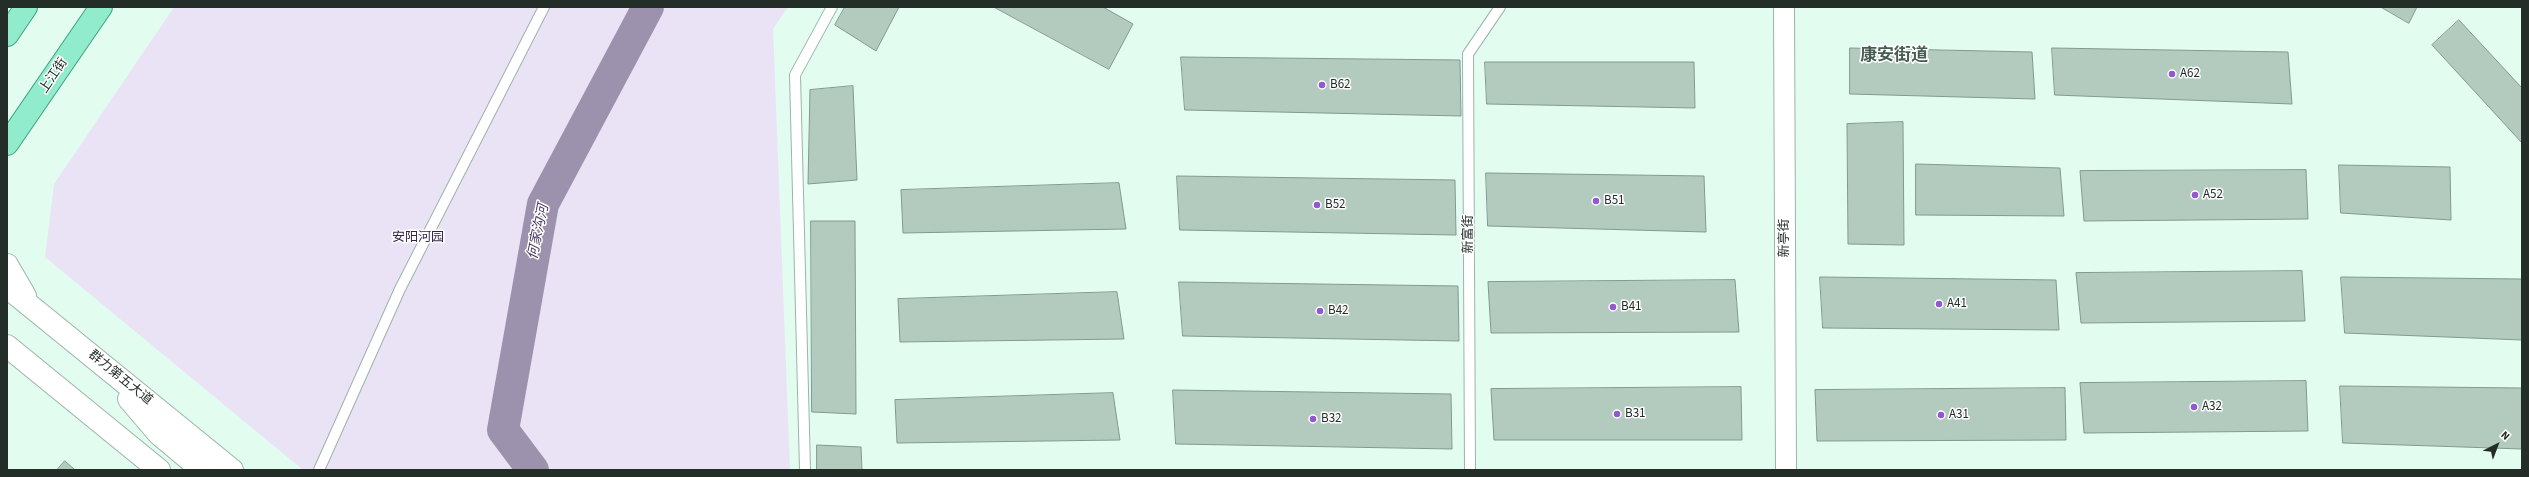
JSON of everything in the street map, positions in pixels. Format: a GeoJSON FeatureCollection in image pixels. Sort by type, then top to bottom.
{"type":"FeatureCollection","features":[{"type":"Feature","properties":{"kind":"main road"},"geometry":{"type":"LineString","coordinates":[[7,35],[26,7]]}},
{"type":"Feature","properties":{"kind":"main road","name":"上江街"},"geometry":{"type":"LineString","coordinates":[[8,146],[101,7]]}},
{"type":"Feature","properties":{"kind":"main road"},"geometry":{"type":"LineString","coordinates":[[7,265],[31,306]]}},
{"type":"Feature","properties":{"kind":"main road","name":"群力第五大道"},"geometry":{"type":"LineString","coordinates":[[7,287],[232,470]]}},
{"type":"Feature","properties":{"kind":"main road"},"geometry":{"type":"LineString","coordinates":[[86,350],[159,434],[202,470]]}},
{"type":"Feature","properties":{"kind":"main road"},"geometry":{"type":"LineString","coordinates":[[12,352],[159,470]]}},
{"type":"Feature","properties":{"kind":"street","name":"新亭街"},"geometry":{"type":"LineString","coordinates":[[1784,7],[1786,470]]}},
{"type":"Feature","properties":{"kind":"lane"},"geometry":{"type":"LineString","coordinates":[[319,470],[400,289],[544,7]]}},
{"type":"Feature","properties":{"kind":"lane"},"geometry":{"type":"LineString","coordinates":[[805,470],[795,75],[832,7]]}},
{"type":"Feature","properties":{"kind":"lane","name":"新富街"},"geometry":{"type":"LineString","coordinates":[[1470,470],[1468,54],[1500,7]]}},
{"type":"Feature","properties":{"kind":"green space","name":"安阳河园"},"geometry":{"type":"Polygon","coordinates":[[[174,7],[788,7],[773,29],[790,470],[303,470],[45,257],[54,184],[174,7]]]}},
{"type":"Feature","properties":{"kind":"building"},"geometry":{"type":"Polygon","coordinates":[[[845,7],[899,7],[876,51],[835,25],[845,7]]]}},
{"type":"Feature","properties":{"kind":"building"},"geometry":{"type":"Polygon","coordinates":[[[994,7],[1103,7],[1133,24],[1109,69],[994,7]]]}},
{"type":"Feature","properties":{"kind":"building"},"geometry":{"type":"Polygon","coordinates":[[[2381,7],[2417,7],[2409,23],[2381,7]]]}},
{"type":"Feature","properties":{"kind":"building"},"geometry":{"type":"Polygon","coordinates":[[[2459,20],[2522,88],[2522,143],[2432,45],[2459,20]]]}},
{"type":"Feature","properties":{"kind":"building"},"geometry":{"type":"Polygon","coordinates":[[[1850,48],[2032,52],[2035,99],[1850,94],[1850,48]]]}},
{"type":"Feature","properties":{"kind":"building","name":"A62"},"geometry":{"type":"Polygon","coordinates":[[[2052,48],[2288,52],[2292,104],[2055,95],[2052,48]]]}},
{"type":"Feature","properties":{"kind":"building","name":"B62"},"geometry":{"type":"Polygon","coordinates":[[[1181,57],[1460,60],[1461,116],[1185,110],[1181,57]]]}},
{"type":"Feature","properties":{"kind":"building"},"geometry":{"type":"Polygon","coordinates":[[[1485,62],[1694,62],[1695,108],[1487,104],[1485,62]]]}},
{"type":"Feature","properties":{"kind":"building"},"geometry":{"type":"Polygon","coordinates":[[[853,86],[857,180],[808,184],[810,90],[853,86]]]}},
{"type":"Feature","properties":{"kind":"building"},"geometry":{"type":"Polygon","coordinates":[[[1903,122],[1904,245],[1848,244],[1847,124],[1903,122]]]}},
{"type":"Feature","properties":{"kind":"building"},"geometry":{"type":"Polygon","coordinates":[[[1916,164],[2060,168],[2064,216],[1916,215],[1916,164]]]}},
{"type":"Feature","properties":{"kind":"building"},"geometry":{"type":"Polygon","coordinates":[[[2339,165],[2450,167],[2451,220],[2341,213],[2339,165]]]}},
{"type":"Feature","properties":{"kind":"building","name":"A52"},"geometry":{"type":"Polygon","coordinates":[[[2306,170],[2308,219],[2084,221],[2080,171],[2306,170]]]}},
{"type":"Feature","properties":{"kind":"building","name":"B51"},"geometry":{"type":"Polygon","coordinates":[[[1486,173],[1704,176],[1706,232],[1488,226],[1486,173]]]}},
{"type":"Feature","properties":{"kind":"building","name":"B52"},"geometry":{"type":"Polygon","coordinates":[[[1177,176],[1455,180],[1456,235],[1180,230],[1177,176]]]}},
{"type":"Feature","properties":{"kind":"building"},"geometry":{"type":"Polygon","coordinates":[[[1119,183],[1126,229],[903,233],[901,190],[1119,183]]]}},
{"type":"Feature","properties":{"kind":"building"},"geometry":{"type":"Polygon","coordinates":[[[811,221],[855,221],[856,414],[812,412],[811,221]]]}},
{"type":"Feature","properties":{"kind":"building"},"geometry":{"type":"Polygon","coordinates":[[[2302,271],[2305,321],[2081,323],[2076,273],[2302,271]]]}},
{"type":"Feature","properties":{"kind":"building","name":"A41"},"geometry":{"type":"Polygon","coordinates":[[[1820,277],[2056,280],[2059,330],[1823,328],[1820,277]]]}},
{"type":"Feature","properties":{"kind":"building"},"geometry":{"type":"Polygon","coordinates":[[[2341,277],[2522,279],[2522,340],[2345,333],[2341,277]]]}},
{"type":"Feature","properties":{"kind":"building","name":"B41"},"geometry":{"type":"Polygon","coordinates":[[[1735,280],[1739,332],[1491,333],[1488,282],[1735,280]]]}},
{"type":"Feature","properties":{"kind":"building","name":"B42"},"geometry":{"type":"Polygon","coordinates":[[[1179,282],[1458,286],[1459,341],[1183,336],[1179,282]]]}},
{"type":"Feature","properties":{"kind":"building"},"geometry":{"type":"Polygon","coordinates":[[[1117,292],[1124,339],[900,342],[898,299],[1117,292]]]}},
{"type":"Feature","properties":{"kind":"building","name":"A32"},"geometry":{"type":"Polygon","coordinates":[[[2306,381],[2308,431],[2084,433],[2080,383],[2306,381]]]}},
{"type":"Feature","properties":{"kind":"building"},"geometry":{"type":"Polygon","coordinates":[[[2340,386],[2522,388],[2522,449],[2343,443],[2340,386]]]}},
{"type":"Feature","properties":{"kind":"building","name":"B31"},"geometry":{"type":"Polygon","coordinates":[[[1741,387],[1742,440],[1494,440],[1491,389],[1741,387]]]}},
{"type":"Feature","properties":{"kind":"building","name":"A31"},"geometry":{"type":"Polygon","coordinates":[[[2065,388],[2066,440],[1817,441],[1815,390],[2065,388]]]}},
{"type":"Feature","properties":{"kind":"building","name":"B32"},"geometry":{"type":"Polygon","coordinates":[[[1173,390],[1451,394],[1452,449],[1176,444],[1173,390]]]}},
{"type":"Feature","properties":{"kind":"building"},"geometry":{"type":"Polygon","coordinates":[[[1113,393],[1120,440],[897,443],[895,400],[1113,393]]]}},
{"type":"Feature","properties":{"kind":"building"},"geometry":{"type":"Polygon","coordinates":[[[817,445],[861,447],[862,470],[817,470],[817,445]]]}},
{"type":"Feature","properties":{"kind":"building"},"geometry":{"type":"Polygon","coordinates":[[[65,461],[75,470],[57,470],[65,461]]]}},
{"type":"Feature","properties":{"kind":"waterway","name":"何家沟河"},"geometry":{"type":"LineString","coordinates":[[533,470],[503,430],[543,204],[648,7]]}},
{"type":"Feature","properties":{"kind":"place","name":"A62"},"geometry":{"type":"Point","coordinates":[2172,74]}},
{"type":"Feature","properties":{"kind":"place","name":"B62"},"geometry":{"type":"Point","coordinates":[1322,85]}},
{"type":"Feature","properties":{"kind":"place","name":"A52"},"geometry":{"type":"Point","coordinates":[2195,195]}},
{"type":"Feature","properties":{"kind":"place","name":"B51"},"geometry":{"type":"Point","coordinates":[1596,201]}},
{"type":"Feature","properties":{"kind":"place","name":"B52"},"geometry":{"type":"Point","coordinates":[1317,205]}},
{"type":"Feature","properties":{"kind":"place","name":"A41"},"geometry":{"type":"Point","coordinates":[1939,304]}},
{"type":"Feature","properties":{"kind":"place","name":"B41"},"geometry":{"type":"Point","coordinates":[1613,307]}},
{"type":"Feature","properties":{"kind":"place","name":"B42"},"geometry":{"type":"Point","coordinates":[1320,311]}},
{"type":"Feature","properties":{"kind":"place","name":"A32"},"geometry":{"type":"Point","coordinates":[2194,407]}},
{"type":"Feature","properties":{"kind":"place","name":"B31"},"geometry":{"type":"Point","coordinates":[1617,414]}},
{"type":"Feature","properties":{"kind":"place","name":"A31"},"geometry":{"type":"Point","coordinates":[1941,415]}},
{"type":"Feature","properties":{"kind":"place","name":"B32"},"geometry":{"type":"Point","coordinates":[1313,419]}},
{"type":"Feature","properties":{"kind":"district","name":"康安街道"},"geometry":{"type":"Point","coordinates":[1894,56]}}]}
